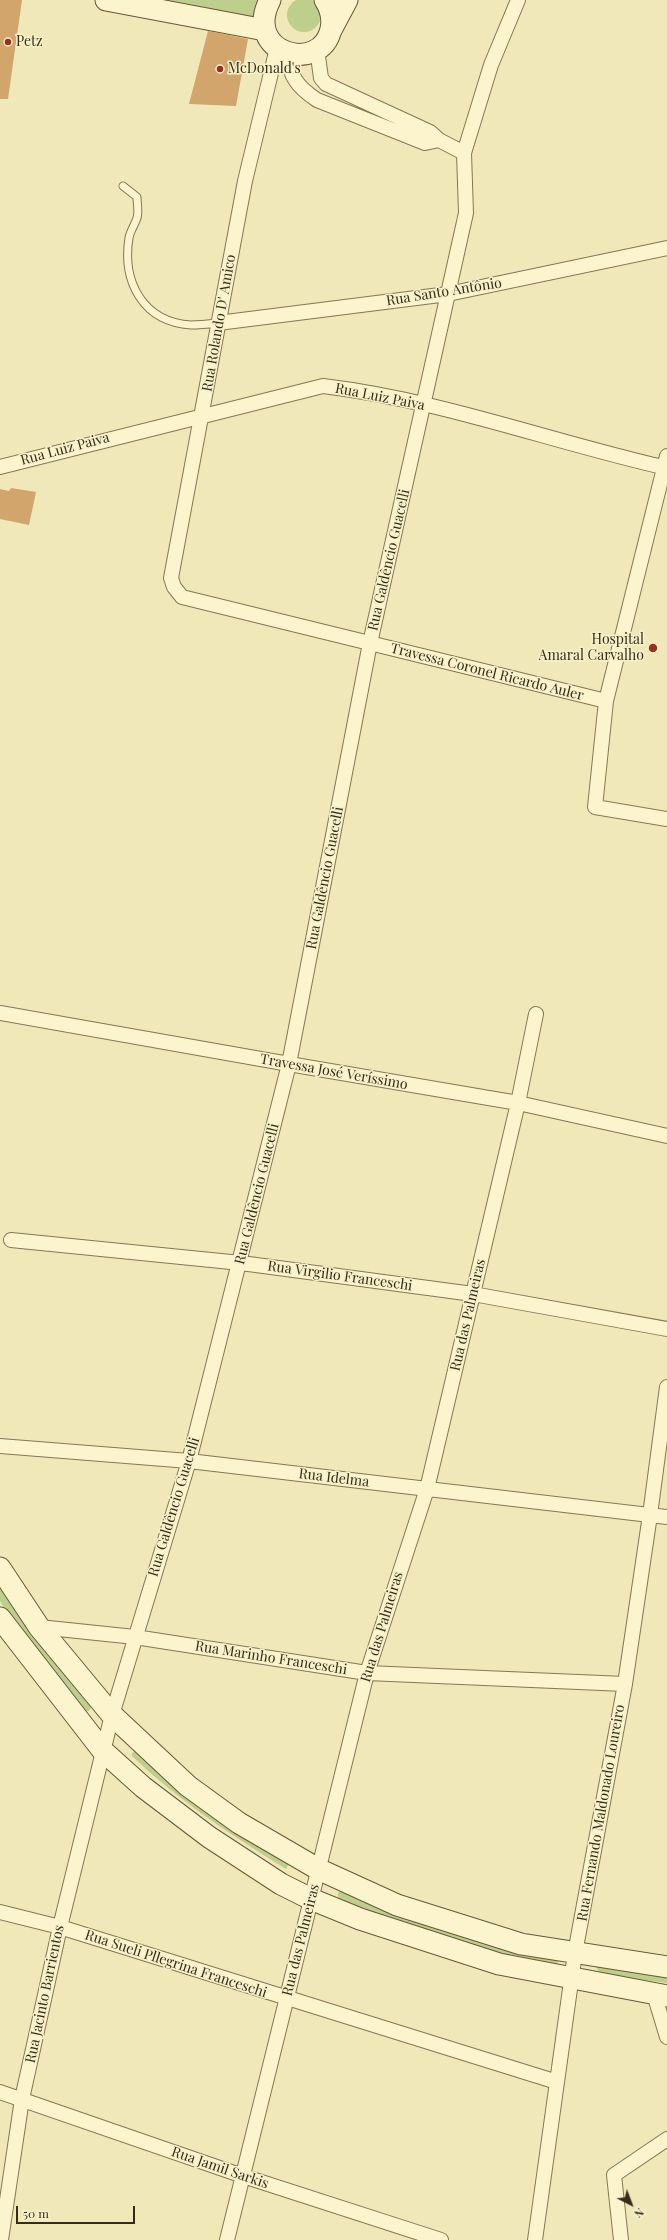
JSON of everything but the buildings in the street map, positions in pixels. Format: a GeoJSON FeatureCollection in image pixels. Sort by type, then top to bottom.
{"type":"FeatureCollection","features":[{"type":"Feature","properties":{"kind":"main road"},"geometry":{"type":"LineString","coordinates":[[106,0],[265,30]]}},
{"type":"Feature","properties":{"kind":"main road"},"geometry":{"type":"LineString","coordinates":[[270,0],[264,20],[265,30],[269,40],[281,50],[297,55],[317,49],[330,32],[347,0]]}},
{"type":"Feature","properties":{"kind":"main road"},"geometry":{"type":"LineString","coordinates":[[325,0],[331,11],[332,22],[330,32]]}},
{"type":"Feature","properties":{"kind":"main road"},"geometry":{"type":"LineString","coordinates":[[0,1568],[39,1628],[112,1715],[188,1786],[239,1823],[318,1869],[397,1905],[521,1944],[667,1967]]}},
{"type":"Feature","properties":{"kind":"main road"},"geometry":{"type":"LineString","coordinates":[[0,1618],[103,1752],[143,1787],[209,1837],[281,1884],[311,1899],[360,1919],[499,1964],[660,1995]]}},
{"type":"Feature","properties":{"kind":"street","name":"Rua Galdêncio Guacelli"},"geometry":{"type":"LineString","coordinates":[[103,1752],[135,1636],[189,1462],[241,1263],[289,1064],[370,643],[466,213],[464,153],[491,65],[518,0]]}},
{"type":"Feature","properties":{"kind":"street"},"geometry":{"type":"LineString","coordinates":[[317,49],[321,78],[326,84],[430,132],[439,140],[464,153]]}},
{"type":"Feature","properties":{"kind":"street"},"geometry":{"type":"LineString","coordinates":[[281,50],[291,75],[310,96],[317,100],[425,143],[439,140]]}},
{"type":"Feature","properties":{"kind":"street","name":"Rua Rolando D' Amico"},"geometry":{"type":"LineString","coordinates":[[182,596],[174,587],[171,578],[245,181],[281,50]]}},
{"type":"Feature","properties":{"kind":"street","name":"Rua Santo Antônio"},"geometry":{"type":"LineString","coordinates":[[218,323],[448,294],[667,248]]}},
{"type":"Feature","properties":{"kind":"street","name":"Rua Luiz Paiva"},"geometry":{"type":"LineString","coordinates":[[0,467],[323,386],[363,392],[496,421],[666,464]]}},
{"type":"Feature","properties":{"kind":"street"},"geometry":{"type":"LineString","coordinates":[[666,464],[606,701],[595,807],[667,819]]}},
{"type":"Feature","properties":{"kind":"street","name":"Travessa Coronel Ricardo Auler"},"geometry":{"type":"LineString","coordinates":[[182,596],[606,701]]}},
{"type":"Feature","properties":{"kind":"street","name":"Travessa José Veríssimo"},"geometry":{"type":"LineString","coordinates":[[0,1013],[518,1103],[667,1136]]}},
{"type":"Feature","properties":{"kind":"street","name":"Rua das Palmeiras"},"geometry":{"type":"LineString","coordinates":[[227,2240],[367,1673],[427,1489],[518,1103],[536,1014]]}},
{"type":"Feature","properties":{"kind":"street","name":"Rua Virgilio Franceschi"},"geometry":{"type":"LineString","coordinates":[[11,1240],[241,1263],[473,1294],[667,1329]]}},
{"type":"Feature","properties":{"kind":"street","name":"Rua Fernando Maldonado Loureiro"},"geometry":{"type":"LineString","coordinates":[[535,2240],[575,1953],[625,1684],[666,1406],[667,1387]]}},
{"type":"Feature","properties":{"kind":"street","name":"Rua Idelma"},"geometry":{"type":"LineString","coordinates":[[0,1446],[189,1462],[667,1517]]}},
{"type":"Feature","properties":{"kind":"street","name":"Rua Marinho Franceschi"},"geometry":{"type":"LineString","coordinates":[[39,1628],[135,1636],[367,1673],[625,1684]]}},
{"type":"Feature","properties":{"kind":"street","name":"Rua Jacinto Barrientos"},"geometry":{"type":"LineString","coordinates":[[1,2240],[22,2099],[60,1927],[103,1752]]}},
{"type":"Feature","properties":{"kind":"street","name":"Rua Sueli Pllegrina Franceschi"},"geometry":{"type":"LineString","coordinates":[[0,1912],[60,1927],[286,1999],[558,2082]]}},
{"type":"Feature","properties":{"kind":"street"},"geometry":{"type":"LineString","coordinates":[[660,1995],[667,2037]]}},
{"type":"Feature","properties":{"kind":"street","name":"Rua Jamil Sarkis"},"geometry":{"type":"LineString","coordinates":[[0,2092],[243,2176],[441,2240]]}},
{"type":"Feature","properties":{"kind":"street"},"geometry":{"type":"LineString","coordinates":[[621,2240],[614,2175],[667,2139]]}},
{"type":"Feature","properties":{"kind":"lane"},"geometry":{"type":"LineString","coordinates":[[123,186],[137,197],[137,217],[129,237],[128,262],[132,286],[147,307],[165,318],[190,325],[218,323]]}},
{"type":"Feature","properties":{"kind":"green space"},"geometry":{"type":"Polygon","coordinates":[[[304,-2],[316,3],[321,15],[316,27],[304,32],[292,27],[287,15],[292,3],[304,-2]]]}},
{"type":"Feature","properties":{"kind":"green space"},"geometry":{"type":"Polygon","coordinates":[[[153,0],[262,0],[256,22],[153,0]]]}},
{"type":"Feature","properties":{"kind":"green space"},"geometry":{"type":"Polygon","coordinates":[[[0,1581],[63,1672],[91,1707],[89,1711],[85,1711],[14,1623],[0,1601],[0,1581]]]}},
{"type":"Feature","properties":{"kind":"green space"},"geometry":{"type":"Polygon","coordinates":[[[137,1750],[290,1862],[286,1869],[206,1817],[168,1788],[132,1756],[132,1753],[137,1750]]]}},
{"type":"Feature","properties":{"kind":"green space"},"geometry":{"type":"Polygon","coordinates":[[[341,1890],[394,1913],[450,1933],[557,1958],[558,1963],[553,1967],[545,1967],[373,1914],[338,1898],[338,1893],[341,1890]]]}},
{"type":"Feature","properties":{"kind":"green space"},"geometry":{"type":"Polygon","coordinates":[[[600,1964],[667,1974],[667,1983],[600,1974],[596,1967],[600,1964]]]}},
{"type":"Feature","properties":{"kind":"place","name":"Petz"},"geometry":{"type":"Point","coordinates":[8,42]}},
{"type":"Feature","properties":{"kind":"place","name":"McDonald's"},"geometry":{"type":"Point","coordinates":[220,69]}},
{"type":"Feature","properties":{"kind":"place","name":"Hospital Amaral Carvalho"},"geometry":{"type":"Point","coordinates":[653,648]}}]}
